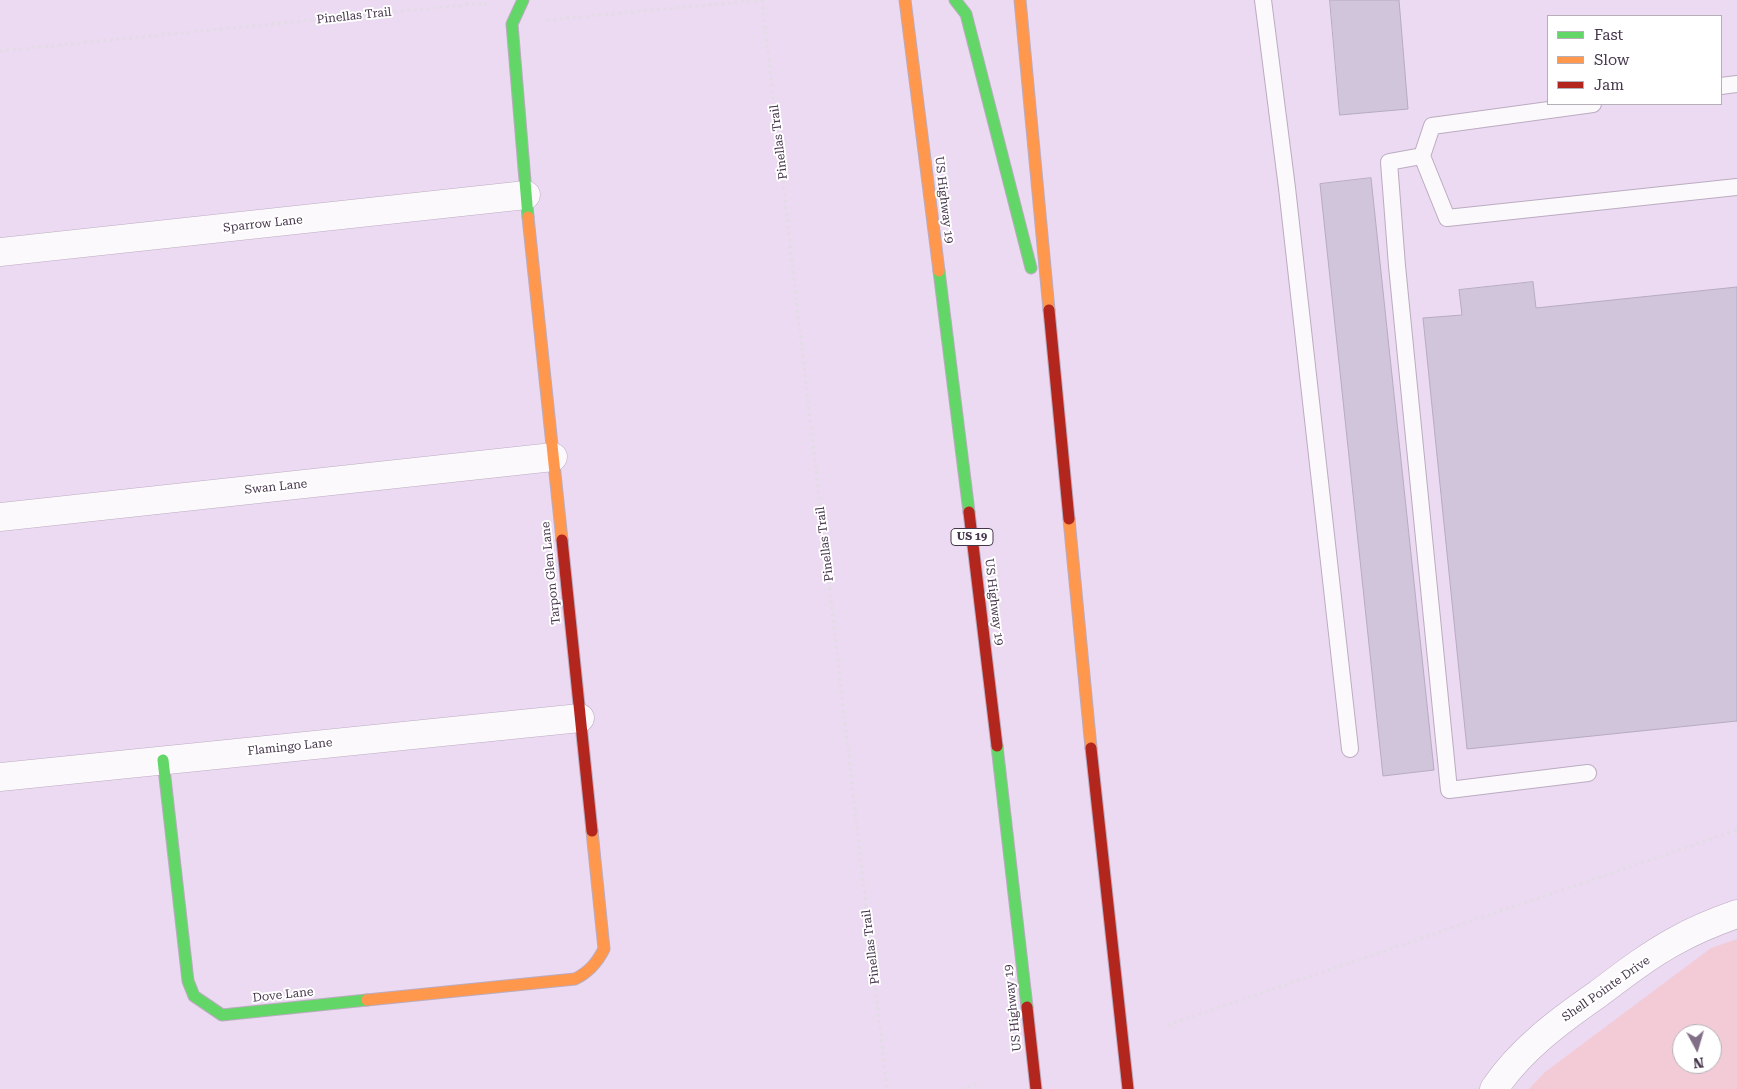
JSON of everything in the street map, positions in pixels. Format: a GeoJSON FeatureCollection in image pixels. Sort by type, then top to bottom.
{"type":"FeatureCollection","features":[{"type":"Feature","properties":{"kind":"main road"},"geometry":{"type":"LineString","coordinates":[[512,24],[516,10],[523,0]]}},
{"type":"Feature","properties":{"kind":"main road","name":"US Highway 19"},"geometry":{"type":"LineString","coordinates":[[905,0],[995,725],[1036,1089]]}},
{"type":"Feature","properties":{"kind":"main road"},"geometry":{"type":"LineString","coordinates":[[954,0],[966,14],[1052,350]]}},
{"type":"Feature","properties":{"kind":"main road"},"geometry":{"type":"LineString","coordinates":[[1020,0],[1088,724],[1128,1089]]}},
{"type":"Feature","properties":{"kind":"main road","name":"Tarpon Glen Lane"},"geometry":{"type":"LineString","coordinates":[[512,24],[526,195],[604,949]]}},
{"type":"Feature","properties":{"kind":"main road","name":"Dove Lane"},"geometry":{"type":"LineString","coordinates":[[163,760],[188,981],[194,996],[222,1015],[575,979],[588,972],[597,963],[604,949]]}},
{"type":"Feature","properties":{"kind":"street","name":"Sparrow Lane"},"geometry":{"type":"LineString","coordinates":[[0,252],[526,195]]}},
{"type":"Feature","properties":{"kind":"street","name":"Swan Lane"},"geometry":{"type":"LineString","coordinates":[[0,516],[553,457]]}},
{"type":"Feature","properties":{"kind":"street","name":"Flamingo Lane"},"geometry":{"type":"LineString","coordinates":[[0,777],[580,718]]}},
{"type":"Feature","properties":{"kind":"street","name":"Shell Pointe Drive"},"geometry":{"type":"LineString","coordinates":[[1494,1089],[1504,1074],[1543,1034],[1594,996],[1678,939],[1737,914]]}},
{"type":"Feature","properties":{"kind":"lane"},"geometry":{"type":"LineString","coordinates":[[1263,0],[1287,188],[1350,749]]}},
{"type":"Feature","properties":{"kind":"lane"},"geometry":{"type":"LineString","coordinates":[[1722,86],[1737,84]]}},
{"type":"Feature","properties":{"kind":"lane"},"geometry":{"type":"LineString","coordinates":[[1586,105],[1432,126],[1422,156],[1446,218],[1737,187]]}},
{"type":"Feature","properties":{"kind":"lane"},"geometry":{"type":"LineString","coordinates":[[1422,156],[1390,162],[1397,266],[1449,790],[1588,773]]}},
{"type":"Feature","properties":{"kind":"path","name":"Pinellas Trail"},"geometry":{"type":"LineString","coordinates":[[0,51],[484,3],[512,24],[762,0],[888,1089]]}},
{"type":"Feature","properties":{"kind":"path"},"geometry":{"type":"LineString","coordinates":[[1168,1025],[1737,830]]}},
{"type":"Feature","properties":{"kind":"path"},"geometry":{"type":"LineString","coordinates":[[962,1089],[981,1082]]}},
{"type":"Feature","properties":{"kind":"shaded area"},"geometry":{"type":"Polygon","coordinates":[[[1737,939],[1737,1089],[1529,1089],[1545,1072],[1711,948],[1737,939]]]}},
{"type":"Feature","properties":{"kind":"building"},"geometry":{"type":"Polygon","coordinates":[[[1330,0],[1399,0],[1408,109],[1340,115],[1330,0]]]}},
{"type":"Feature","properties":{"kind":"building"},"geometry":{"type":"Polygon","coordinates":[[[1371,178],[1434,770],[1383,776],[1320,184],[1371,178]]]}},
{"type":"Feature","properties":{"kind":"building"},"geometry":{"type":"Polygon","coordinates":[[[1533,282],[1536,308],[1737,287],[1737,721],[1467,749],[1423,318],[1462,315],[1459,290],[1533,282]]]}},
{"type":"Feature","properties":{"kind":"traffic: fast"},"geometry":{"type":"LineString","coordinates":[[523,0],[512,24],[528,217]]}},
{"type":"Feature","properties":{"kind":"traffic: fast"},"geometry":{"type":"LineString","coordinates":[[955,0],[966,14],[1031,268]]}},
{"type":"Feature","properties":{"kind":"traffic: fast"},"geometry":{"type":"LineString","coordinates":[[939,271],[969,512]]}},
{"type":"Feature","properties":{"kind":"traffic: fast"},"geometry":{"type":"LineString","coordinates":[[997,746],[1027,1007]]}},
{"type":"Feature","properties":{"kind":"traffic: fast"},"geometry":{"type":"LineString","coordinates":[[163,760],[188,981],[194,996],[222,1015],[367,1000]]}},
{"type":"Feature","properties":{"kind":"traffic: slow"},"geometry":{"type":"LineString","coordinates":[[905,0],[939,271]]}},
{"type":"Feature","properties":{"kind":"traffic: slow"},"geometry":{"type":"LineString","coordinates":[[1020,0],[1049,310]]}},
{"type":"Feature","properties":{"kind":"traffic: slow"},"geometry":{"type":"LineString","coordinates":[[528,217],[562,540]]}},
{"type":"Feature","properties":{"kind":"traffic: slow"},"geometry":{"type":"LineString","coordinates":[[1069,519],[1091,748]]}},
{"type":"Feature","properties":{"kind":"traffic: slow"},"geometry":{"type":"LineString","coordinates":[[367,1000],[575,979],[588,970],[604,949],[592,831]]}},
{"type":"Feature","properties":{"kind":"traffic: jam"},"geometry":{"type":"LineString","coordinates":[[1049,310],[1069,519]]}},
{"type":"Feature","properties":{"kind":"traffic: jam"},"geometry":{"type":"LineString","coordinates":[[969,512],[997,746]]}},
{"type":"Feature","properties":{"kind":"traffic: jam"},"geometry":{"type":"LineString","coordinates":[[562,540],[592,831]]}},
{"type":"Feature","properties":{"kind":"traffic: jam"},"geometry":{"type":"LineString","coordinates":[[1091,748],[1128,1089]]}},
{"type":"Feature","properties":{"kind":"traffic: jam"},"geometry":{"type":"LineString","coordinates":[[1027,1007],[1036,1089]]}}]}
